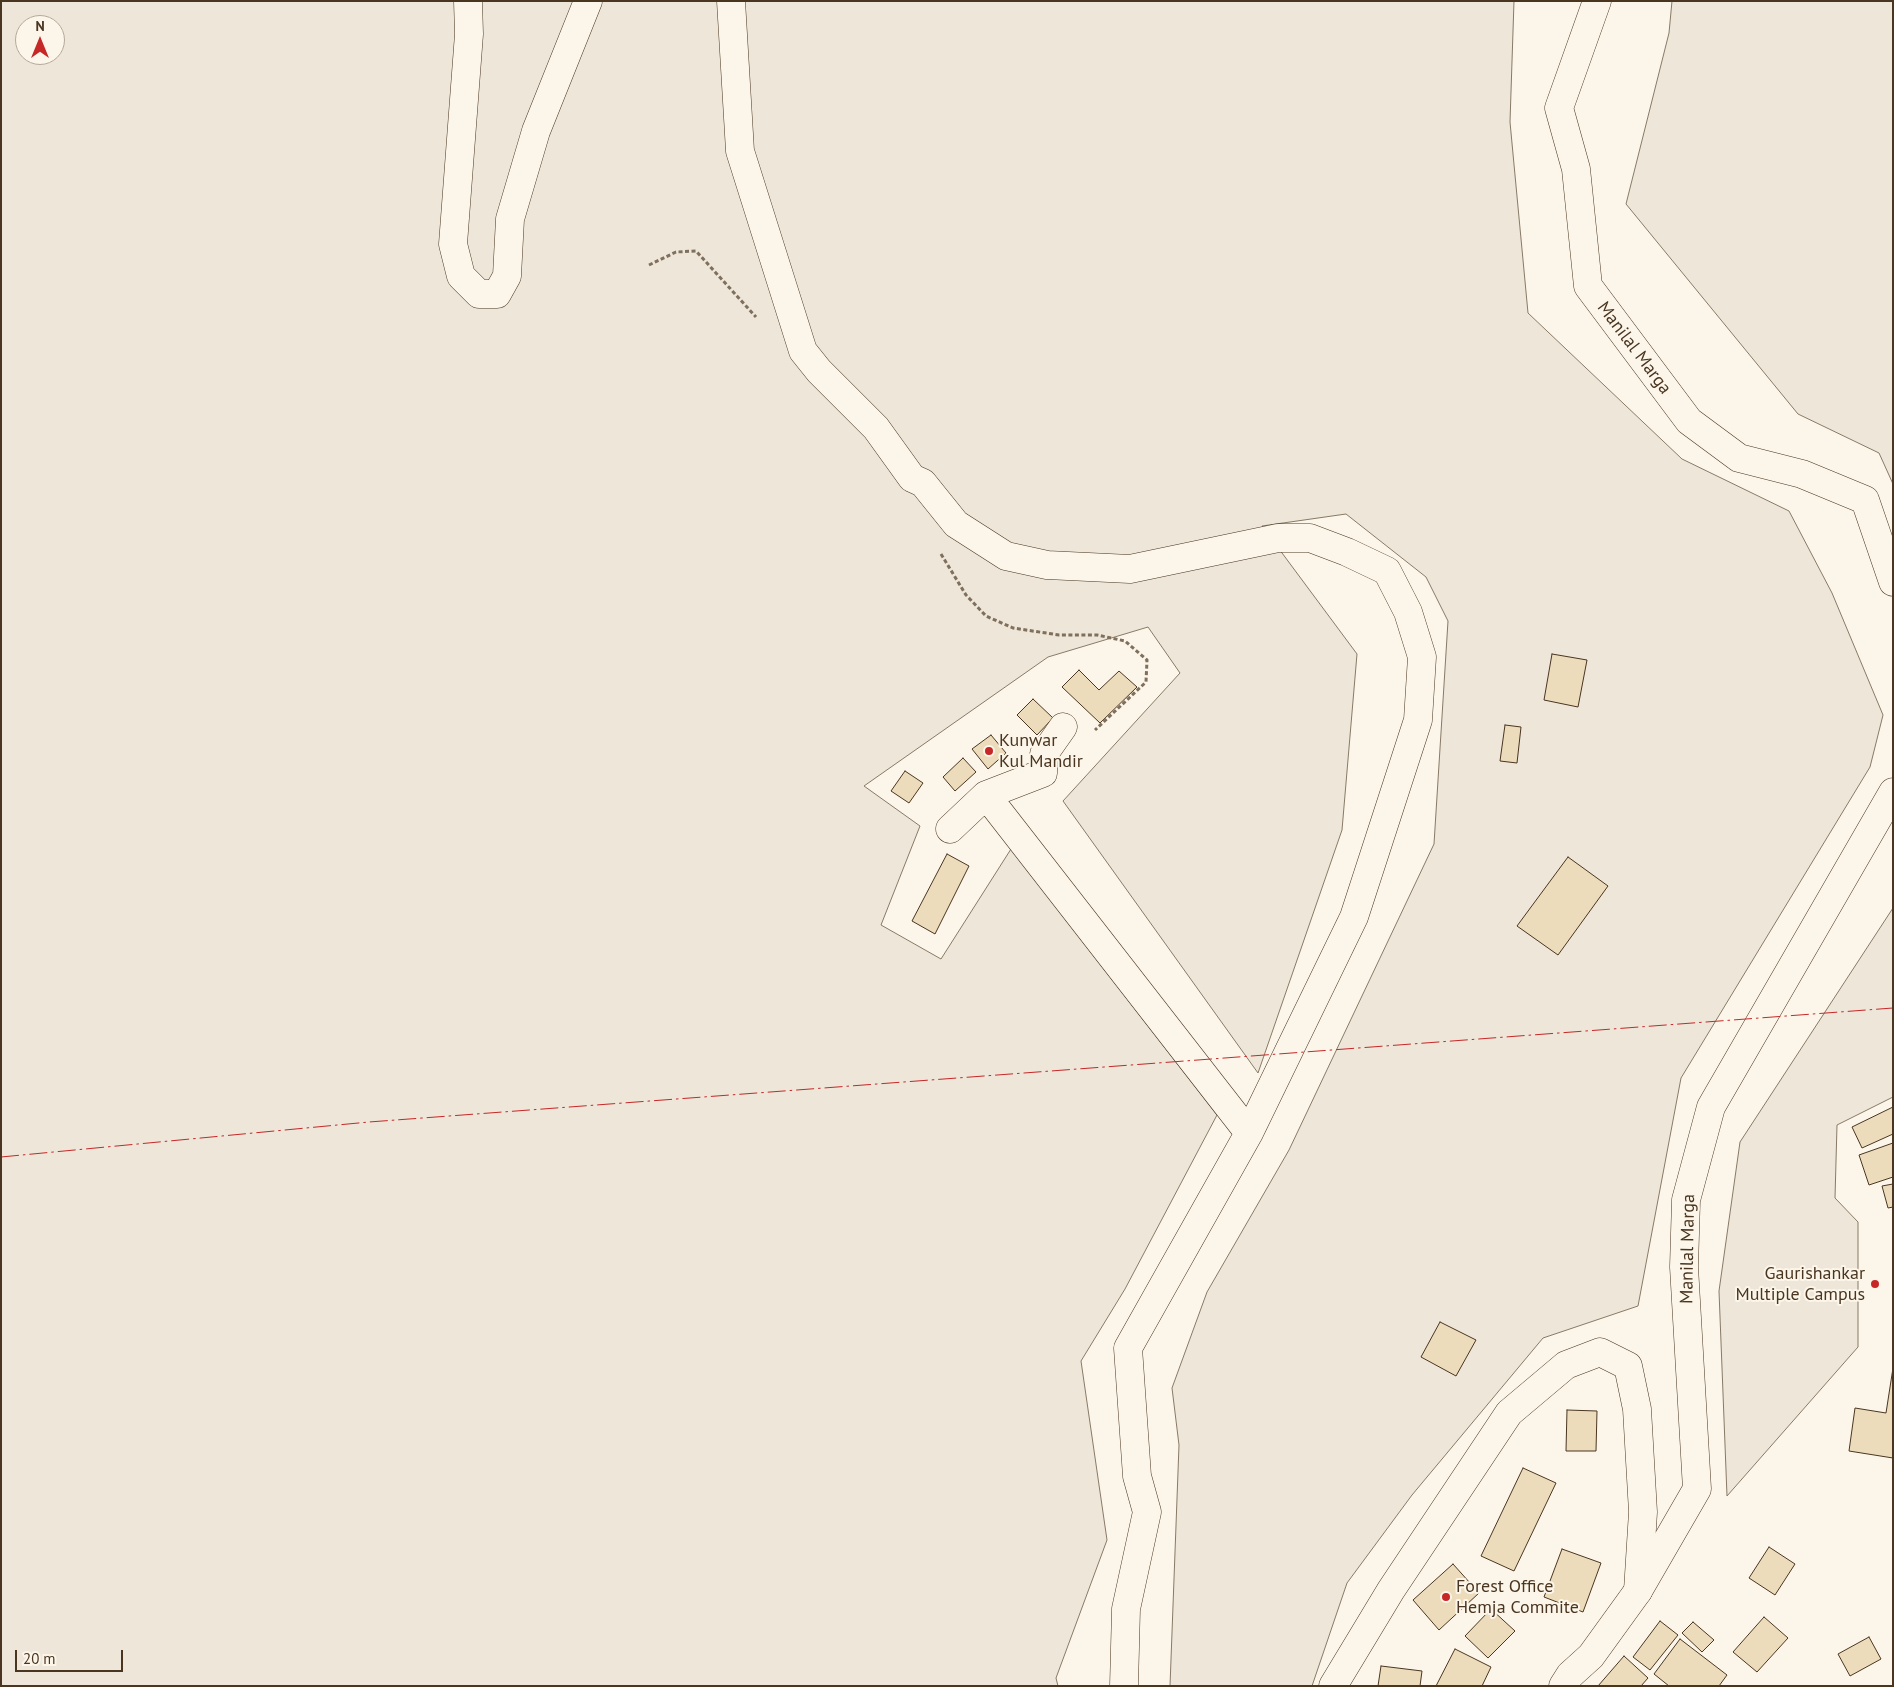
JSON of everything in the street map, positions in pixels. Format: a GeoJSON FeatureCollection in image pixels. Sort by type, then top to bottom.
{"type":"FeatureCollection","features":[{"type":"Feature","properties":{"kind":"street"},"geometry":{"type":"LineString","coordinates":[[468,1],[469,34],[453,244],[461,276],[479,294],[497,294],[507,276],[510,219],[536,131],[588,1]]}},
{"type":"Feature","properties":{"kind":"street"},"geometry":{"type":"LineString","coordinates":[[731,1],[740,151],[804,351],[819,371],[876,428],[912,478],[924,483],[956,524],[1006,556],[1047,565],[1130,569],[1278,538],[1310,538],[1347,552],[1387,571],[1408,612],[1422,657],[1418,720],[1354,917],[1249,1132],[1128,1348],[1137,1476],[1147,1512],[1126,1609],[1124,1686]]}},
{"type":"Feature","properties":{"kind":"street","name":"Manilal Marga"},"geometry":{"type":"LineString","coordinates":[[1597,1],[1559,108],[1576,169],[1588,286],[1689,421],[1739,458],[1802,474],[1865,500],[1893,582]]}},
{"type":"Feature","properties":{"kind":"street"},"geometry":{"type":"LineString","coordinates":[[950,829],[986,795],[1043,773],[1044,754],[1064,727]]}},
{"type":"Feature","properties":{"kind":"street","name":"Manilal Marga"},"geometry":{"type":"LineString","coordinates":[[1563,1686],[1570,1675],[1591,1656],[1638,1591],[1697,1489],[1684,1267],[1686,1200],[1711,1107],[1893,792]]}},
{"type":"Feature","properties":{"kind":"street"},"geometry":{"type":"LineString","coordinates":[[986,795],[1249,1132]]}},
{"type":"Feature","properties":{"kind":"street"},"geometry":{"type":"LineString","coordinates":[[1333,1685],[1391,1590],[1509,1413],[1566,1365],[1600,1352],[1628,1366],[1637,1409],[1643,1512],[1638,1591]]}},
{"type":"Feature","properties":{"kind":"path"},"geometry":{"type":"LineString","coordinates":[[940,547],[942,556],[966,595],[986,616],[1013,628],[1059,635],[1097,635],[1125,641],[1147,660],[1146,682],[1081,744],[1064,727]]}},
{"type":"Feature","properties":{"kind":"shaded area"},"geometry":{"type":"Polygon","coordinates":[[[1,1],[1514,1],[1510,122],[1528,313],[1682,459],[1789,511],[1832,593],[1883,715],[1870,767],[1681,1078],[1638,1306],[1543,1338],[1412,1495],[1347,1583],[1312,1686],[1170,1686],[1179,1445],[1172,1388],[1207,1292],[1289,1150],[1434,844],[1448,621],[1426,577],[1346,514],[1262,526],[1357,654],[1342,830],[1258,1073],[1063,801],[1180,673],[1148,627],[1048,657],[864,786],[920,826],[881,925],[941,959],[1011,849],[1217,1115],[1125,1289],[1081,1361],[1107,1540],[1056,1678],[1058,1686],[1,1686],[1,1]]]}},
{"type":"Feature","properties":{"kind":"shaded area"},"geometry":{"type":"Polygon","coordinates":[[[1672,1],[1893,1],[1893,484],[1879,453],[1798,414],[1626,204],[1669,33],[1672,1]]]}},
{"type":"Feature","properties":{"kind":"shaded area"},"geometry":{"type":"Polygon","coordinates":[[[1893,908],[1893,1097],[1837,1125],[1835,1198],[1858,1222],[1858,1347],[1727,1496],[1719,1291],[1740,1142],[1893,908]]]}},
{"type":"Feature","properties":{"kind":"building"},"geometry":{"type":"Polygon","coordinates":[[[1552,654],[1587,660],[1578,707],[1544,700],[1552,654]]]}},
{"type":"Feature","properties":{"kind":"building"},"geometry":{"type":"Polygon","coordinates":[[[1079,670],[1099,690],[1119,671],[1137,687],[1100,723],[1062,687],[1079,670]]]}},
{"type":"Feature","properties":{"kind":"building"},"geometry":{"type":"Polygon","coordinates":[[[1033,699],[1053,718],[1037,735],[1017,715],[1033,699]]]}},
{"type":"Feature","properties":{"kind":"building"},"geometry":{"type":"Polygon","coordinates":[[[1505,725],[1521,727],[1517,763],[1500,761],[1505,725]]]}},
{"type":"Feature","properties":{"kind":"building","name":"Kunwar Kul Mandir"},"geometry":{"type":"Polygon","coordinates":[[[991,735],[1006,753],[988,769],[972,749],[991,735]]]}},
{"type":"Feature","properties":{"kind":"building"},"geometry":{"type":"Polygon","coordinates":[[[963,758],[976,772],[955,791],[943,777],[963,758]]]}},
{"type":"Feature","properties":{"kind":"building"},"geometry":{"type":"Polygon","coordinates":[[[905,771],[923,783],[909,803],[891,791],[905,771]]]}},
{"type":"Feature","properties":{"kind":"building"},"geometry":{"type":"Polygon","coordinates":[[[947,854],[969,866],[935,934],[912,921],[947,854]]]}},
{"type":"Feature","properties":{"kind":"building"},"geometry":{"type":"Polygon","coordinates":[[[1568,857],[1608,886],[1558,955],[1517,926],[1568,857]]]}},
{"type":"Feature","properties":{"kind":"building"},"geometry":{"type":"Polygon","coordinates":[[[1893,1107],[1893,1134],[1862,1148],[1852,1127],[1893,1107]]]}},
{"type":"Feature","properties":{"kind":"building"},"geometry":{"type":"Polygon","coordinates":[[[1893,1143],[1893,1177],[1869,1185],[1859,1155],[1893,1143]]]}},
{"type":"Feature","properties":{"kind":"building"},"geometry":{"type":"Polygon","coordinates":[[[1893,1184],[1893,1207],[1888,1208],[1882,1186],[1893,1184]]]}},
{"type":"Feature","properties":{"kind":"building"},"geometry":{"type":"Polygon","coordinates":[[[1440,1322],[1476,1340],[1456,1376],[1421,1357],[1440,1322]]]}},
{"type":"Feature","properties":{"kind":"building"},"geometry":{"type":"Polygon","coordinates":[[[1893,1368],[1893,1458],[1849,1451],[1855,1408],[1886,1413],[1893,1368]]]}},
{"type":"Feature","properties":{"kind":"building"},"geometry":{"type":"Polygon","coordinates":[[[1567,1410],[1597,1411],[1596,1451],[1566,1451],[1567,1410]]]}},
{"type":"Feature","properties":{"kind":"building"},"geometry":{"type":"Polygon","coordinates":[[[1523,1468],[1556,1483],[1514,1571],[1481,1556],[1523,1468]]]}},
{"type":"Feature","properties":{"kind":"building"},"geometry":{"type":"Polygon","coordinates":[[[1769,1547],[1795,1564],[1775,1595],[1749,1578],[1769,1547]]]}},
{"type":"Feature","properties":{"kind":"building"},"geometry":{"type":"Polygon","coordinates":[[[1562,1549],[1601,1563],[1583,1612],[1544,1597],[1562,1549]]]}},
{"type":"Feature","properties":{"kind":"building","name":"Forest Office Hemja Commite"},"geometry":{"type":"Polygon","coordinates":[[[1453,1564],[1479,1593],[1439,1630],[1413,1600],[1453,1564]]]}},
{"type":"Feature","properties":{"kind":"building"},"geometry":{"type":"Polygon","coordinates":[[[1491,1609],[1515,1631],[1488,1658],[1465,1636],[1491,1609]]]}},
{"type":"Feature","properties":{"kind":"building"},"geometry":{"type":"Polygon","coordinates":[[[1764,1617],[1788,1638],[1757,1672],[1733,1652],[1764,1617]]]}},
{"type":"Feature","properties":{"kind":"building"},"geometry":{"type":"Polygon","coordinates":[[[1660,1621],[1678,1635],[1650,1670],[1633,1657],[1660,1621]]]}},
{"type":"Feature","properties":{"kind":"building"},"geometry":{"type":"Polygon","coordinates":[[[1693,1622],[1714,1640],[1702,1652],[1682,1633],[1693,1622]]]}},
{"type":"Feature","properties":{"kind":"building"},"geometry":{"type":"Polygon","coordinates":[[[1869,1637],[1881,1659],[1850,1676],[1838,1654],[1869,1637]]]}},
{"type":"Feature","properties":{"kind":"building"},"geometry":{"type":"Polygon","coordinates":[[[1680,1639],[1727,1675],[1719,1686],[1669,1686],[1654,1674],[1680,1639]]]}},
{"type":"Feature","properties":{"kind":"building"},"geometry":{"type":"Polygon","coordinates":[[[1455,1649],[1491,1667],[1482,1686],[1436,1686],[1455,1649]]]}},
{"type":"Feature","properties":{"kind":"building"},"geometry":{"type":"Polygon","coordinates":[[[1624,1656],[1648,1678],[1641,1686],[1598,1686],[1624,1656]]]}},
{"type":"Feature","properties":{"kind":"building"},"geometry":{"type":"Polygon","coordinates":[[[1381,1666],[1422,1671],[1420,1686],[1378,1686],[1381,1666]]]}},
{"type":"Feature","properties":{"kind":"power"},"geometry":{"type":"LineString","coordinates":[[1,1157],[369,1122],[1893,1008]]}},
{"type":"Feature","properties":{"kind":"place","name":"Kunwar Kul Mandir"},"geometry":{"type":"Point","coordinates":[989,751]}},
{"type":"Feature","properties":{"kind":"place","name":"Gaurishankar Multiple Campus"},"geometry":{"type":"Point","coordinates":[1875,1284]}},
{"type":"Feature","properties":{"kind":"place","name":"Forest Office Hemja Commite"},"geometry":{"type":"Point","coordinates":[1446,1597]}}]}
